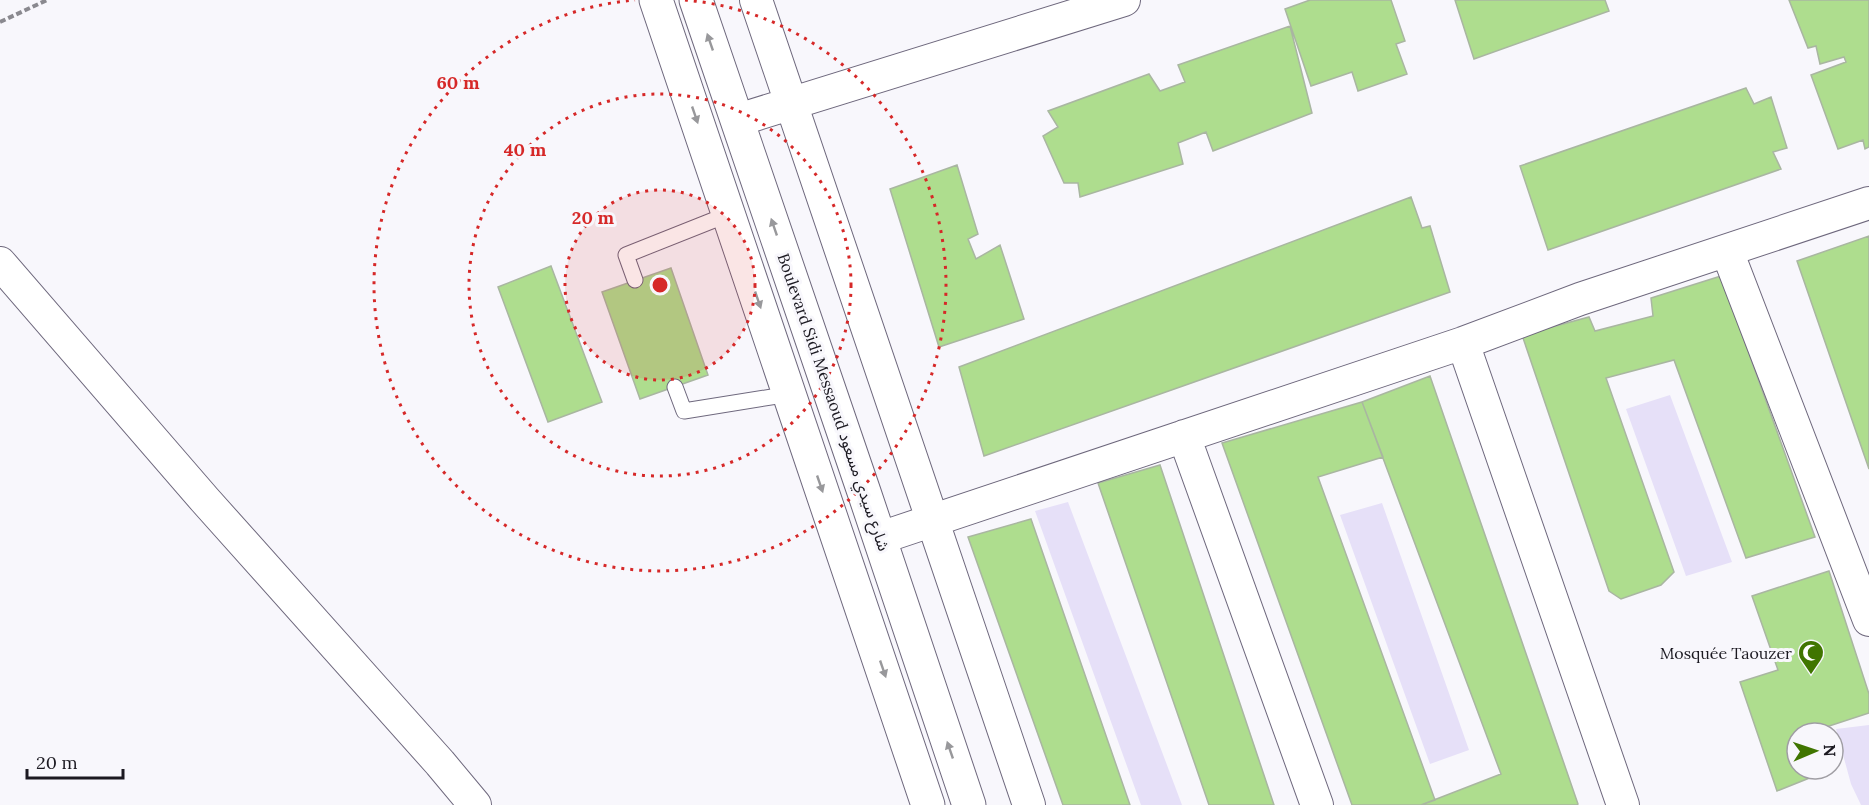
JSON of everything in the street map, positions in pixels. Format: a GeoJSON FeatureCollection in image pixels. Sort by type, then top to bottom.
{"type":"FeatureCollection","features":[{"type":"Feature","properties":{"kind":"street"},"geometry":{"type":"LineString","coordinates":[[656,0],[928,805]]}},
{"type":"Feature","properties":{"kind":"street","name":"Boulevard Sidi Messaoud شارع سيدي مسعود"},"geometry":{"type":"LineString","coordinates":[[696,0],[969,805]]}},
{"type":"Feature","properties":{"kind":"street"},"geometry":{"type":"LineString","coordinates":[[756,0],[1029,805]]}},
{"type":"Feature","properties":{"kind":"street"},"geometry":{"type":"LineString","coordinates":[[738,120],[1124,0]]}},
{"type":"Feature","properties":{"kind":"street"},"geometry":{"type":"LineString","coordinates":[[880,538],[1463,343],[1580,299],[1869,203]]}},
{"type":"Feature","properties":{"kind":"street"},"geometry":{"type":"LineString","coordinates":[[1726,251],[1869,620]]}},
{"type":"Feature","properties":{"kind":"street"},"geometry":{"type":"LineString","coordinates":[[0,263],[205,500],[475,805]]}},
{"type":"Feature","properties":{"kind":"street"},"geometry":{"type":"LineString","coordinates":[[1463,343],[1623,805]]}},
{"type":"Feature","properties":{"kind":"street"},"geometry":{"type":"LineString","coordinates":[[1184,436],[1317,805]]}},
{"type":"Feature","properties":{"kind":"lane"},"geometry":{"type":"LineString","coordinates":[[635,280],[626,255],[729,214]]}},
{"type":"Feature","properties":{"kind":"lane"},"geometry":{"type":"LineString","coordinates":[[675,387],[684,411],[790,394]]}},
{"type":"Feature","properties":{"kind":"path"},"geometry":{"type":"LineString","coordinates":[[0,22],[47,0]]}},
{"type":"Feature","properties":{"kind":"shaded area"},"geometry":{"type":"Polygon","coordinates":[[[1670,395],[1732,562],[1686,576],[1626,409],[1670,395]]]}},
{"type":"Feature","properties":{"kind":"shaded area"},"geometry":{"type":"Polygon","coordinates":[[[1068,502],[1182,805],[1141,805],[1035,511],[1068,502]]]}},
{"type":"Feature","properties":{"kind":"shaded area"},"geometry":{"type":"Polygon","coordinates":[[[1382,503],[1469,750],[1430,764],[1340,515],[1382,503]]]}},
{"type":"Feature","properties":{"kind":"shaded area"},"geometry":{"type":"Polygon","coordinates":[[[1869,725],[1869,805],[1861,805],[1851,784],[1845,762],[1845,728],[1869,725]]]}},
{"type":"Feature","properties":{"kind":"building"},"geometry":{"type":"Polygon","coordinates":[[[1310,0],[1391,0],[1405,41],[1396,44],[1407,74],[1358,91],[1352,72],[1311,86],[1285,9],[1310,0]]]}},
{"type":"Feature","properties":{"kind":"building"},"geometry":{"type":"Polygon","coordinates":[[[1455,0],[1605,0],[1609,11],[1474,59],[1455,0]]]}},
{"type":"Feature","properties":{"kind":"building"},"geometry":{"type":"Polygon","coordinates":[[[1789,0],[1869,0],[1869,147],[1865,149],[1863,140],[1838,149],[1811,75],[1846,62],[1844,57],[1820,64],[1816,46],[1808,48],[1789,0]]]}},
{"type":"Feature","properties":{"kind":"building"},"geometry":{"type":"Polygon","coordinates":[[[1290,26],[1312,113],[1213,151],[1206,132],[1178,143],[1183,164],[1080,197],[1078,183],[1064,183],[1043,136],[1058,127],[1048,111],[1149,74],[1160,91],[1185,82],[1178,65],[1290,26]]]}},
{"type":"Feature","properties":{"kind":"building"},"geometry":{"type":"Polygon","coordinates":[[[1746,88],[1754,104],[1771,97],[1787,148],[1773,152],[1781,169],[1548,250],[1520,166],[1746,88]]]}},
{"type":"Feature","properties":{"kind":"building"},"geometry":{"type":"Polygon","coordinates":[[[957,165],[978,234],[968,239],[976,259],[1000,245],[1024,319],[939,347],[890,189],[957,165]]]}},
{"type":"Feature","properties":{"kind":"building"},"geometry":{"type":"Polygon","coordinates":[[[1411,197],[1422,228],[1430,226],[1450,292],[984,456],[959,367],[1411,197]]]}},
{"type":"Feature","properties":{"kind":"building"},"geometry":{"type":"Polygon","coordinates":[[[1869,236],[1869,469],[1797,261],[1869,236]]]}},
{"type":"Feature","properties":{"kind":"building"},"geometry":{"type":"Polygon","coordinates":[[[551,266],[602,402],[548,422],[498,287],[551,266]]]}},
{"type":"Feature","properties":{"kind":"building"},"geometry":{"type":"Polygon","coordinates":[[[671,268],[708,375],[640,399],[602,292],[671,268]]]}},
{"type":"Feature","properties":{"kind":"building"},"geometry":{"type":"Polygon","coordinates":[[[1721,276],[1815,537],[1746,558],[1674,360],[1606,378],[1674,572],[1661,585],[1621,599],[1609,591],[1522,335],[1589,317],[1595,331],[1653,316],[1651,298],[1721,276]]]}},
{"type":"Feature","properties":{"kind":"building"},"geometry":{"type":"Polygon","coordinates":[[[1430,376],[1577,805],[1421,805],[1501,774],[1362,402],[1430,376]]]}},
{"type":"Feature","properties":{"kind":"building"},"geometry":{"type":"Polygon","coordinates":[[[1362,402],[1383,457],[1318,477],[1435,800],[1421,805],[1352,805],[1222,443],[1362,402]]]}},
{"type":"Feature","properties":{"kind":"building"},"geometry":{"type":"Polygon","coordinates":[[[1160,465],[1274,805],[1209,805],[1098,483],[1160,465]]]}},
{"type":"Feature","properties":{"kind":"building"},"geometry":{"type":"Polygon","coordinates":[[[1031,519],[1130,805],[1063,805],[968,537],[1031,519]]]}},
{"type":"Feature","properties":{"kind":"building","name":"Mosquée Taouzer"},"geometry":{"type":"Polygon","coordinates":[[[1829,571],[1869,694],[1869,713],[1844,721],[1785,721],[1785,781],[1802,781],[1777,791],[1740,682],[1778,670],[1752,596],[1829,571]]]}},
{"type":"Feature","properties":{"kind":"place","name":"Mosquée Taouzer"},"geometry":{"type":"Point","coordinates":[1811,676]}}]}
